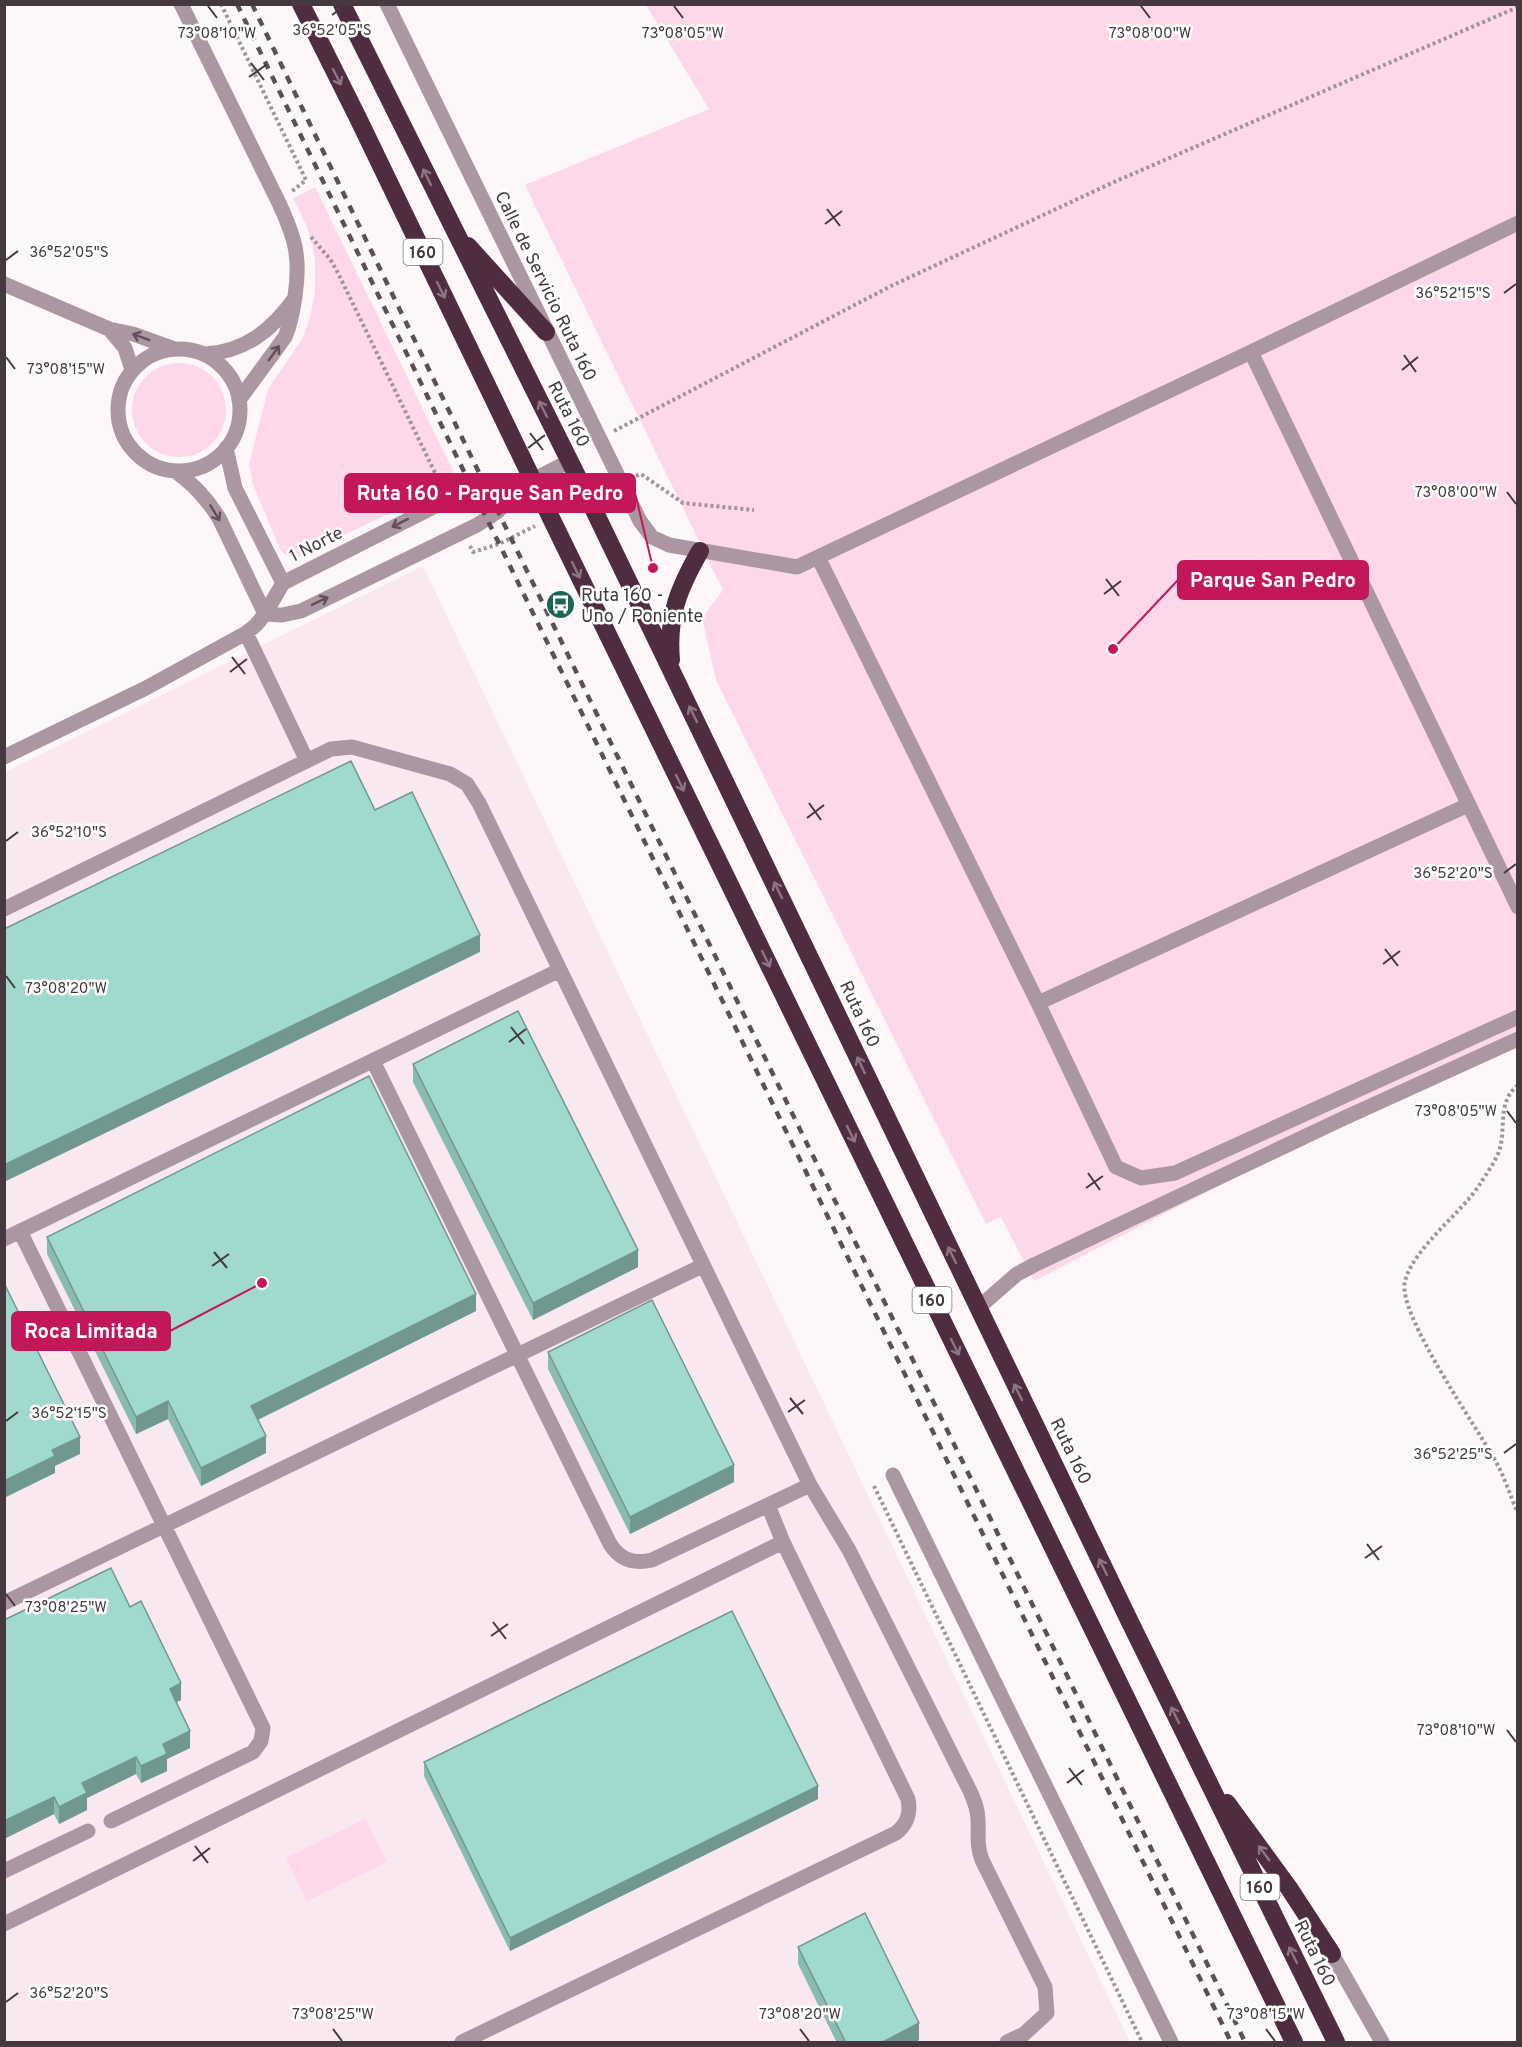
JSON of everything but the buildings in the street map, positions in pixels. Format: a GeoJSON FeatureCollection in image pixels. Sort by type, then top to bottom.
{"type":"FeatureCollection","features":[{"type":"Feature","properties":{"kind":"highway","name":"160"},"geometry":{"type":"LineString","coordinates":[[301,4],[1294,2043]]}},
{"type":"Feature","properties":{"kind":"highway","name":"Ruta 160"},"geometry":{"type":"LineString","coordinates":[[342,4],[674,673],[978,1308],[1336,2043]]}},
{"type":"Feature","properties":{"kind":"highway"},"geometry":{"type":"LineString","coordinates":[[453,229],[546,332]]}},
{"type":"Feature","properties":{"kind":"highway"},"geometry":{"type":"LineString","coordinates":[[674,673],[670,645],[673,612],[685,578],[700,551]]}},
{"type":"Feature","properties":{"kind":"highway"},"geometry":{"type":"LineString","coordinates":[[1201,1767],[1289,1888],[1332,1954]]}},
{"type":"Feature","properties":{"kind":"street"},"geometry":{"type":"LineString","coordinates":[[181,4],[292,231],[298,261],[293,318],[285,337],[239,400]]}},
{"type":"Feature","properties":{"kind":"street","name":"Calle de Servicio Ruta 160"},"geometry":{"type":"LineString","coordinates":[[387,4],[645,530],[652,537],[669,545],[797,567],[1518,223]]}},
{"type":"Feature","properties":{"kind":"street"},"geometry":{"type":"LineString","coordinates":[[4,284],[109,329],[133,334],[172,348],[194,350],[205,354],[224,368],[231,377],[239,400],[238,426],[226,448],[215,459],[203,466],[175,471],[162,469],[138,456],[122,434],[118,421],[119,394],[132,370],[150,355],[172,348]]}},
{"type":"Feature","properties":{"kind":"street"},"geometry":{"type":"LineString","coordinates":[[205,354],[235,349],[258,337],[284,314],[295,298]]}},
{"type":"Feature","properties":{"kind":"street"},"geometry":{"type":"LineString","coordinates":[[109,329],[125,348],[132,370]]}},
{"type":"Feature","properties":{"kind":"street"},"geometry":{"type":"LineString","coordinates":[[1251,352],[1518,908]]}},
{"type":"Feature","properties":{"kind":"street"},"geometry":{"type":"LineString","coordinates":[[226,448],[235,488],[283,583]]}},
{"type":"Feature","properties":{"kind":"street","name":"1 Norte"},"geometry":{"type":"LineString","coordinates":[[265,614],[282,615],[301,611],[463,532],[497,512],[533,480],[570,461]]}},
{"type":"Feature","properties":{"kind":"street"},"geometry":{"type":"LineString","coordinates":[[175,471],[199,491],[215,511],[265,614]]}},
{"type":"Feature","properties":{"kind":"street","name":"1 Norte"},"geometry":{"type":"LineString","coordinates":[[4,757],[146,688],[246,633],[265,614],[283,583],[448,499],[483,484],[533,480]]}},
{"type":"Feature","properties":{"kind":"street"},"geometry":{"type":"LineString","coordinates":[[818,557],[1038,1003],[1116,1167],[1141,1179],[1175,1173],[1518,1017]]}},
{"type":"Feature","properties":{"kind":"street"},"geometry":{"type":"LineString","coordinates":[[246,633],[307,761]]}},
{"type":"Feature","properties":{"kind":"street"},"geometry":{"type":"LineString","coordinates":[[4,909],[331,749],[352,747],[450,774],[467,784],[479,803],[810,1485],[849,1550],[977,1806],[977,1845],[982,1860],[1045,1987],[1047,2013],[1024,2034],[1007,2043]]}},
{"type":"Feature","properties":{"kind":"street"},"geometry":{"type":"LineString","coordinates":[[1038,1003],[1468,805]]}},
{"type":"Feature","properties":{"kind":"street"},"geometry":{"type":"LineString","coordinates":[[4,1239],[560,970]]}},
{"type":"Feature","properties":{"kind":"street"},"geometry":{"type":"LineString","coordinates":[[978,1308],[1017,1275],[1034,1265],[1342,1119],[1518,1039]]}},
{"type":"Feature","properties":{"kind":"street"},"geometry":{"type":"LineString","coordinates":[[373,1060],[516,1355],[614,1550],[625,1559],[634,1562],[652,1560],[810,1485]]}},
{"type":"Feature","properties":{"kind":"street"},"geometry":{"type":"LineString","coordinates":[[21,1231],[261,1722],[263,1734],[258,1747],[253,1752],[111,1821]]}},
{"type":"Feature","properties":{"kind":"street"},"geometry":{"type":"LineString","coordinates":[[4,1603],[702,1266]]}},
{"type":"Feature","properties":{"kind":"street"},"geometry":{"type":"LineString","coordinates":[[893,1475],[1171,2043]]}},
{"type":"Feature","properties":{"kind":"street"},"geometry":{"type":"LineString","coordinates":[[462,2043],[896,1833],[906,1822],[909,1814],[908,1799],[783,1542],[768,1505]]}},
{"type":"Feature","properties":{"kind":"street"},"geometry":{"type":"LineString","coordinates":[[4,1924],[783,1542]]}},
{"type":"Feature","properties":{"kind":"street"},"geometry":{"type":"LineString","coordinates":[[4,1871],[88,1831]]}},
{"type":"Feature","properties":{"kind":"street"},"geometry":{"type":"LineString","coordinates":[[1332,1954],[1382,2043]]}},
{"type":"Feature","properties":{"kind":"path"},"geometry":{"type":"LineString","coordinates":[[221,4],[306,180],[278,201]]}},
{"type":"Feature","properties":{"kind":"path"},"geometry":{"type":"LineString","coordinates":[[599,436],[612,432],[891,286],[1103,186],[1518,7]]}},
{"type":"Feature","properties":{"kind":"path"},"geometry":{"type":"LineString","coordinates":[[286,218],[310,235],[330,259],[448,499]]}},
{"type":"Feature","properties":{"kind":"path"},"geometry":{"type":"LineString","coordinates":[[622,483],[641,474],[683,503],[754,510]]}},
{"type":"Feature","properties":{"kind":"path"},"geometry":{"type":"LineString","coordinates":[[463,532],[473,552],[499,544],[551,518]]}},
{"type":"Feature","properties":{"kind":"path"},"geometry":{"type":"LineString","coordinates":[[1518,1085],[1510,1091],[1502,1119],[1500,1149],[1478,1187],[1414,1261],[1404,1283],[1407,1304],[1448,1386],[1496,1463],[1518,1513]]}},
{"type":"Feature","properties":{"kind":"path"},"geometry":{"type":"LineString","coordinates":[[874,1486],[1142,2043]]}},
{"type":"Feature","properties":{"kind":"shaded area"},"geometry":{"type":"Polygon","coordinates":[[[646,5],[1517,5],[1517,1042],[1290,1149],[1034,1281],[1001,1217],[986,1224],[716,680],[702,618],[723,590],[525,185],[709,109],[646,5]]]}},
{"type":"Feature","properties":{"kind":"shaded area"},"geometry":{"type":"Polygon","coordinates":[[[315,187],[457,479],[453,484],[297,557],[288,556],[281,551],[253,485],[249,464],[268,389],[302,339],[310,318],[315,291],[315,259],[307,227],[293,198],[315,187]]]}},
{"type":"Feature","properties":{"kind":"shaded area"},"geometry":{"type":"Polygon","coordinates":[[[179,363],[197,367],[212,377],[222,392],[226,410],[222,428],[212,443],[197,453],[179,457],[161,453],[146,443],[136,428],[132,410],[136,392],[146,377],[161,367],[179,363]]]}},
{"type":"Feature","properties":{"kind":"shaded area"},"geometry":{"type":"Polygon","coordinates":[[[423,566],[1130,2042],[5,2042],[5,772],[423,566]]]}},
{"type":"Feature","properties":{"kind":"shaded area"},"geometry":{"type":"Polygon","coordinates":[[[365,1819],[387,1862],[307,1901],[286,1858],[365,1819]]]}},
{"type":"Feature","properties":{"kind":"railway"},"geometry":{"type":"LineString","coordinates":[[237,4],[1231,2042]]}},
{"type":"Feature","properties":{"kind":"railway"},"geometry":{"type":"LineString","coordinates":[[252,4],[1245,2042]]}},
{"type":"Feature","properties":{"kind":"place","name":"Ruta 160 - Parque San Pedro"},"geometry":{"type":"Point","coordinates":[653,568]}},
{"type":"Feature","properties":{"kind":"place","name":"Ruta 160 - Uno / Poniente"},"geometry":{"type":"Point","coordinates":[560,605]}},
{"type":"Feature","properties":{"kind":"place","name":"Parque San Pedro"},"geometry":{"type":"Point","coordinates":[1113,649]}},
{"type":"Feature","properties":{"kind":"place","name":"Roca Limitada"},"geometry":{"type":"Point","coordinates":[262,1283]}}]}
